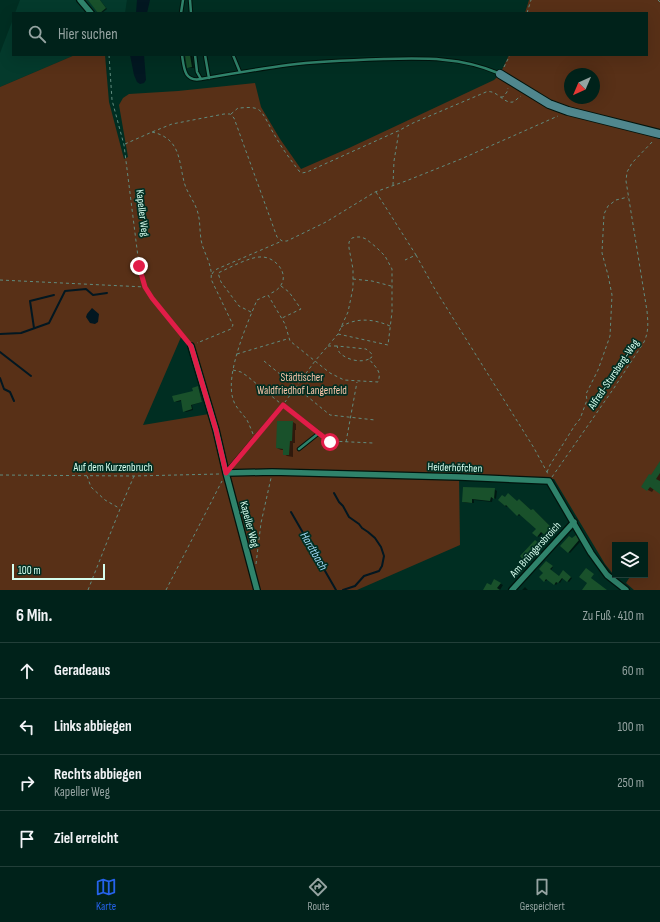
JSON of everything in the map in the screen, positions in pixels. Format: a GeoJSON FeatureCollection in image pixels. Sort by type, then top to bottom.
{"type":"FeatureCollection","features":[{"type":"Feature","properties":{"kind":"street"},"geometry":{"type":"LineString","coordinates":[[80,0],[90,12]]}},
{"type":"Feature","properties":{"kind":"street"},"geometry":{"type":"LineString","coordinates":[[500,74],[549,104],[568,111],[658,136]]}},
{"type":"Feature","properties":{"kind":"street","name":"Kapeller Weg"},"geometry":{"type":"LineString","coordinates":[[191,346],[216,430],[257,590]]}},
{"type":"Feature","properties":{"kind":"street","name":"Heiderhöfchen"},"geometry":{"type":"LineString","coordinates":[[226,473],[272,472],[549,481]]}},
{"type":"Feature","properties":{"kind":"street"},"geometry":{"type":"LineString","coordinates":[[549,481],[591,553],[607,575],[626,590]]}},
{"type":"Feature","properties":{"kind":"street","name":"Am Brüngersbroich"},"geometry":{"type":"LineString","coordinates":[[512,590],[574,522]]}},
{"type":"Feature","properties":{"kind":"lane"},"geometry":{"type":"LineString","coordinates":[[181,12],[183,0]]}},
{"type":"Feature","properties":{"kind":"lane"},"geometry":{"type":"LineString","coordinates":[[190,0],[191,12]]}},
{"type":"Feature","properties":{"kind":"lane"},"geometry":{"type":"LineString","coordinates":[[182,56],[184,71],[191,79],[195,80],[289,65],[341,60],[420,58],[465,62],[485,67],[500,74]]}},
{"type":"Feature","properties":{"kind":"lane"},"geometry":{"type":"LineString","coordinates":[[194,56],[197,72],[201,79]]}},
{"type":"Feature","properties":{"kind":"lane"},"geometry":{"type":"LineString","coordinates":[[205,56],[209,78]]}},
{"type":"Feature","properties":{"kind":"lane"},"geometry":{"type":"LineString","coordinates":[[233,56],[240,72]]}},
{"type":"Feature","properties":{"kind":"lane"},"geometry":{"type":"LineString","coordinates":[[226,473],[283,405],[319,433],[299,449]]}},
{"type":"Feature","properties":{"kind":"path"},"geometry":{"type":"LineString","coordinates":[[527,12],[531,0]]}},
{"type":"Feature","properties":{"kind":"path","name":"Kapeller Weg"},"geometry":{"type":"LineString","coordinates":[[110,56],[112,100],[124,145],[139,266],[145,287],[162,312],[191,346]]}},
{"type":"Feature","properties":{"kind":"path"},"geometry":{"type":"LineString","coordinates":[[500,74],[509,56]]}},
{"type":"Feature","properties":{"kind":"path"},"geometry":{"type":"LineString","coordinates":[[500,97],[507,92],[508,79]]}},
{"type":"Feature","properties":{"kind":"path"},"geometry":{"type":"LineString","coordinates":[[124,145],[172,124],[230,114],[238,108],[254,108],[261,112],[282,147],[302,173],[486,92],[494,92],[509,102],[514,102],[528,91]]}},
{"type":"Feature","properties":{"kind":"path"},"geometry":{"type":"LineString","coordinates":[[212,274],[217,269],[282,241],[287,241],[326,222],[376,192],[461,159],[568,111]]}},
{"type":"Feature","properties":{"kind":"path"},"geometry":{"type":"LineString","coordinates":[[230,114],[234,118],[277,237],[282,241]]}},
{"type":"Feature","properties":{"kind":"path"},"geometry":{"type":"LineString","coordinates":[[393,185],[394,161],[400,130]]}},
{"type":"Feature","properties":{"kind":"path"},"geometry":{"type":"LineString","coordinates":[[152,132],[161,134],[169,139],[177,153],[185,186],[200,219],[202,243],[210,265],[212,274],[211,279],[233,325],[231,329],[191,346]]}},
{"type":"Feature","properties":{"kind":"path","name":"Alfred-Stursberg-Weg"},"geometry":{"type":"LineString","coordinates":[[549,481],[614,388],[647,335],[649,326],[647,311],[626,181],[627,172],[632,163],[658,136]]}},
{"type":"Feature","properties":{"kind":"path"},"geometry":{"type":"LineString","coordinates":[[376,192],[534,448],[547,472],[549,481]]}},
{"type":"Feature","properties":{"kind":"path"},"geometry":{"type":"LineString","coordinates":[[547,472],[580,419],[587,400],[586,394],[598,370],[610,336],[612,295],[602,253],[604,214],[608,206],[616,200],[628,197]]}},
{"type":"Feature","properties":{"kind":"path"},"geometry":{"type":"LineString","coordinates":[[233,370],[241,372],[283,405],[314,361],[338,334],[341,328],[348,312],[353,288],[354,269],[349,242],[352,238],[361,237],[376,247],[385,256],[392,269],[392,312],[388,345],[338,334]]}},
{"type":"Feature","properties":{"kind":"path"},"geometry":{"type":"LineString","coordinates":[[404,260],[416,255]]}},
{"type":"Feature","properties":{"kind":"path"},"geometry":{"type":"LineString","coordinates":[[252,312],[239,306],[221,282],[218,273],[255,257],[268,258],[280,267],[284,280],[277,290],[257,300],[236,354],[231,387],[232,398],[248,421],[255,438]]}},
{"type":"Feature","properties":{"kind":"path"},"geometry":{"type":"LineString","coordinates":[[353,279],[372,281],[392,286]]}},
{"type":"Feature","properties":{"kind":"path"},"geometry":{"type":"LineString","coordinates":[[0,280],[145,287]]}},
{"type":"Feature","properties":{"kind":"path"},"geometry":{"type":"LineString","coordinates":[[281,286],[289,292],[301,309],[281,318]]}},
{"type":"Feature","properties":{"kind":"path"},"geometry":{"type":"LineString","coordinates":[[268,295],[285,324],[290,341],[330,373],[344,380],[378,382],[380,375],[370,359]]}},
{"type":"Feature","properties":{"kind":"path"},"geometry":{"type":"LineString","coordinates":[[341,328],[347,324],[362,320],[377,321],[390,326]]}},
{"type":"Feature","properties":{"kind":"path"},"geometry":{"type":"LineString","coordinates":[[236,354],[289,338]]}},
{"type":"Feature","properties":{"kind":"path"},"geometry":{"type":"LineString","coordinates":[[328,346],[366,349],[372,354],[370,359]]}},
{"type":"Feature","properties":{"kind":"path"},"geometry":{"type":"LineString","coordinates":[[336,346],[340,354],[350,359],[359,361],[370,359]]}},
{"type":"Feature","properties":{"kind":"path"},"geometry":{"type":"LineString","coordinates":[[264,361],[330,415],[375,420]]}},
{"type":"Feature","properties":{"kind":"path"},"geometry":{"type":"LineString","coordinates":[[346,442],[357,381]]}},
{"type":"Feature","properties":{"kind":"path"},"geometry":{"type":"LineString","coordinates":[[319,433],[330,442],[372,443]]}},
{"type":"Feature","properties":{"kind":"path"},"geometry":{"type":"LineString","coordinates":[[256,566],[261,523],[272,472]]}},
{"type":"Feature","properties":{"kind":"path"},"geometry":{"type":"LineString","coordinates":[[166,590],[226,473]]}},
{"type":"Feature","properties":{"kind":"path","name":"Auf dem Kurzenbruch"},"geometry":{"type":"LineString","coordinates":[[0,475],[134,476],[226,473]]}},
{"type":"Feature","properties":{"kind":"path"},"geometry":{"type":"LineString","coordinates":[[86,476],[90,487],[105,500],[120,509]]}},
{"type":"Feature","properties":{"kind":"path"},"geometry":{"type":"LineString","coordinates":[[88,590],[134,476]]}},
{"type":"Feature","properties":{"kind":"shaded area"},"geometry":{"type":"Polygon","coordinates":[[[20,0],[127,0],[125,12],[15,12],[20,0]]]}},
{"type":"Feature","properties":{"kind":"shaded area"},"geometry":{"type":"Polygon","coordinates":[[[12,22],[12,56],[73,56],[0,87],[0,53],[12,22]]]}},
{"type":"Feature","properties":{"kind":"green space","name":"Städtischer Waldfriedhof Langenfeld"},"geometry":{"type":"Polygon","coordinates":[[[529,0],[660,0],[660,131],[619,119],[618,127],[660,139],[660,590],[634,590],[626,583],[629,578],[648,578],[648,542],[612,542],[612,573],[605,564],[554,479],[459,476],[460,545],[357,590],[0,590],[0,87],[73,56],[105,56],[109,102],[124,159],[128,157],[119,105],[123,98],[129,94],[178,91],[255,83],[261,107],[280,139],[301,169],[494,80],[500,74],[509,56],[648,56],[648,12],[525,12],[529,0]],[[181,337],[143,425],[209,414],[187,343],[181,337]]]}},
{"type":"Feature","properties":{"kind":"water"},"geometry":{"type":"Polygon","coordinates":[[[137,0],[150,0],[147,12],[136,12],[137,0]]]}},
{"type":"Feature","properties":{"kind":"water"},"geometry":{"type":"Polygon","coordinates":[[[130,56],[144,56],[146,80],[144,83],[140,84],[137,82],[130,56]]]}},
{"type":"Feature","properties":{"kind":"water"},"geometry":{"type":"Polygon","coordinates":[[[92,308],[99,314],[98,322],[95,324],[90,323],[86,317],[92,308]]]}},
{"type":"Feature","properties":{"kind":"building"},"geometry":{"type":"Polygon","coordinates":[[[88,0],[100,0],[106,8],[101,12],[97,12],[88,0]]]}},
{"type":"Feature","properties":{"kind":"building"},"geometry":{"type":"Polygon","coordinates":[[[185,56],[190,56],[192,67],[187,68],[185,56]]]}},
{"type":"Feature","properties":{"kind":"building"},"geometry":{"type":"Polygon","coordinates":[[[198,386],[202,402],[191,405],[192,409],[183,412],[181,400],[174,402],[172,396],[193,391],[192,388],[198,386]]]}},
{"type":"Feature","properties":{"kind":"building"},"geometry":{"type":"Polygon","coordinates":[[[277,421],[293,421],[292,441],[290,441],[289,455],[283,455],[283,449],[276,448],[277,421]]]}},
{"type":"Feature","properties":{"kind":"building"},"geometry":{"type":"Polygon","coordinates":[[[660,461],[660,473],[656,479],[660,481],[660,494],[650,487],[647,491],[641,487],[649,474],[651,475],[660,461]]]}},
{"type":"Feature","properties":{"kind":"building"},"geometry":{"type":"Polygon","coordinates":[[[463,487],[495,488],[494,499],[491,497],[490,501],[472,499],[472,503],[462,502],[463,487]]]}},
{"type":"Feature","properties":{"kind":"building"},"geometry":{"type":"Polygon","coordinates":[[[508,493],[517,501],[519,499],[531,510],[533,509],[555,531],[548,538],[541,532],[537,537],[532,533],[536,529],[519,514],[517,516],[506,505],[505,506],[498,500],[502,495],[505,497],[508,493]]]}},
{"type":"Feature","properties":{"kind":"building"},"geometry":{"type":"Polygon","coordinates":[[[576,535],[579,540],[568,553],[560,546],[569,536],[572,538],[576,535]]]}},
{"type":"Feature","properties":{"kind":"building"},"geometry":{"type":"Polygon","coordinates":[[[535,540],[542,546],[526,563],[520,556],[535,540]]]}},
{"type":"Feature","properties":{"kind":"building"},"geometry":{"type":"Polygon","coordinates":[[[546,561],[553,566],[550,569],[559,576],[563,570],[571,577],[567,582],[562,578],[554,585],[546,579],[544,582],[539,577],[543,573],[539,569],[546,561]]]}},
{"type":"Feature","properties":{"kind":"building"},"geometry":{"type":"Polygon","coordinates":[[[586,568],[594,574],[591,578],[607,590],[582,590],[587,583],[579,577],[586,568]]]}},
{"type":"Feature","properties":{"kind":"building"},"geometry":{"type":"Polygon","coordinates":[[[494,579],[501,583],[497,588],[500,590],[483,590],[487,583],[491,585],[494,579]]]}},
{"type":"Feature","properties":{"kind":"waterway"},"geometry":{"type":"LineString","coordinates":[[0,334],[21,333],[49,323],[65,291],[86,289],[93,295],[107,293]]}},
{"type":"Feature","properties":{"kind":"waterway"},"geometry":{"type":"LineString","coordinates":[[34,328],[30,301],[54,295]]}},
{"type":"Feature","properties":{"kind":"waterway"},"geometry":{"type":"LineString","coordinates":[[0,352],[31,376]]}},
{"type":"Feature","properties":{"kind":"waterway"},"geometry":{"type":"LineString","coordinates":[[0,378],[4,389],[10,392],[14,401]]}},
{"type":"Feature","properties":{"kind":"waterway"},"geometry":{"type":"LineString","coordinates":[[334,493],[349,517],[375,538],[381,547],[384,556],[382,566],[379,571],[364,576],[355,586],[343,590]]}},
{"type":"Feature","properties":{"kind":"waterway","name":"Hardtbach"},"geometry":{"type":"LineString","coordinates":[[291,512],[336,590]]}},
{"type":"Feature","properties":{"kind":"route"},"geometry":{"type":"LineString","coordinates":[[139,266],[145,287],[152,298],[191,346],[216,430],[226,473],[283,405],[330,442]]}}]}
